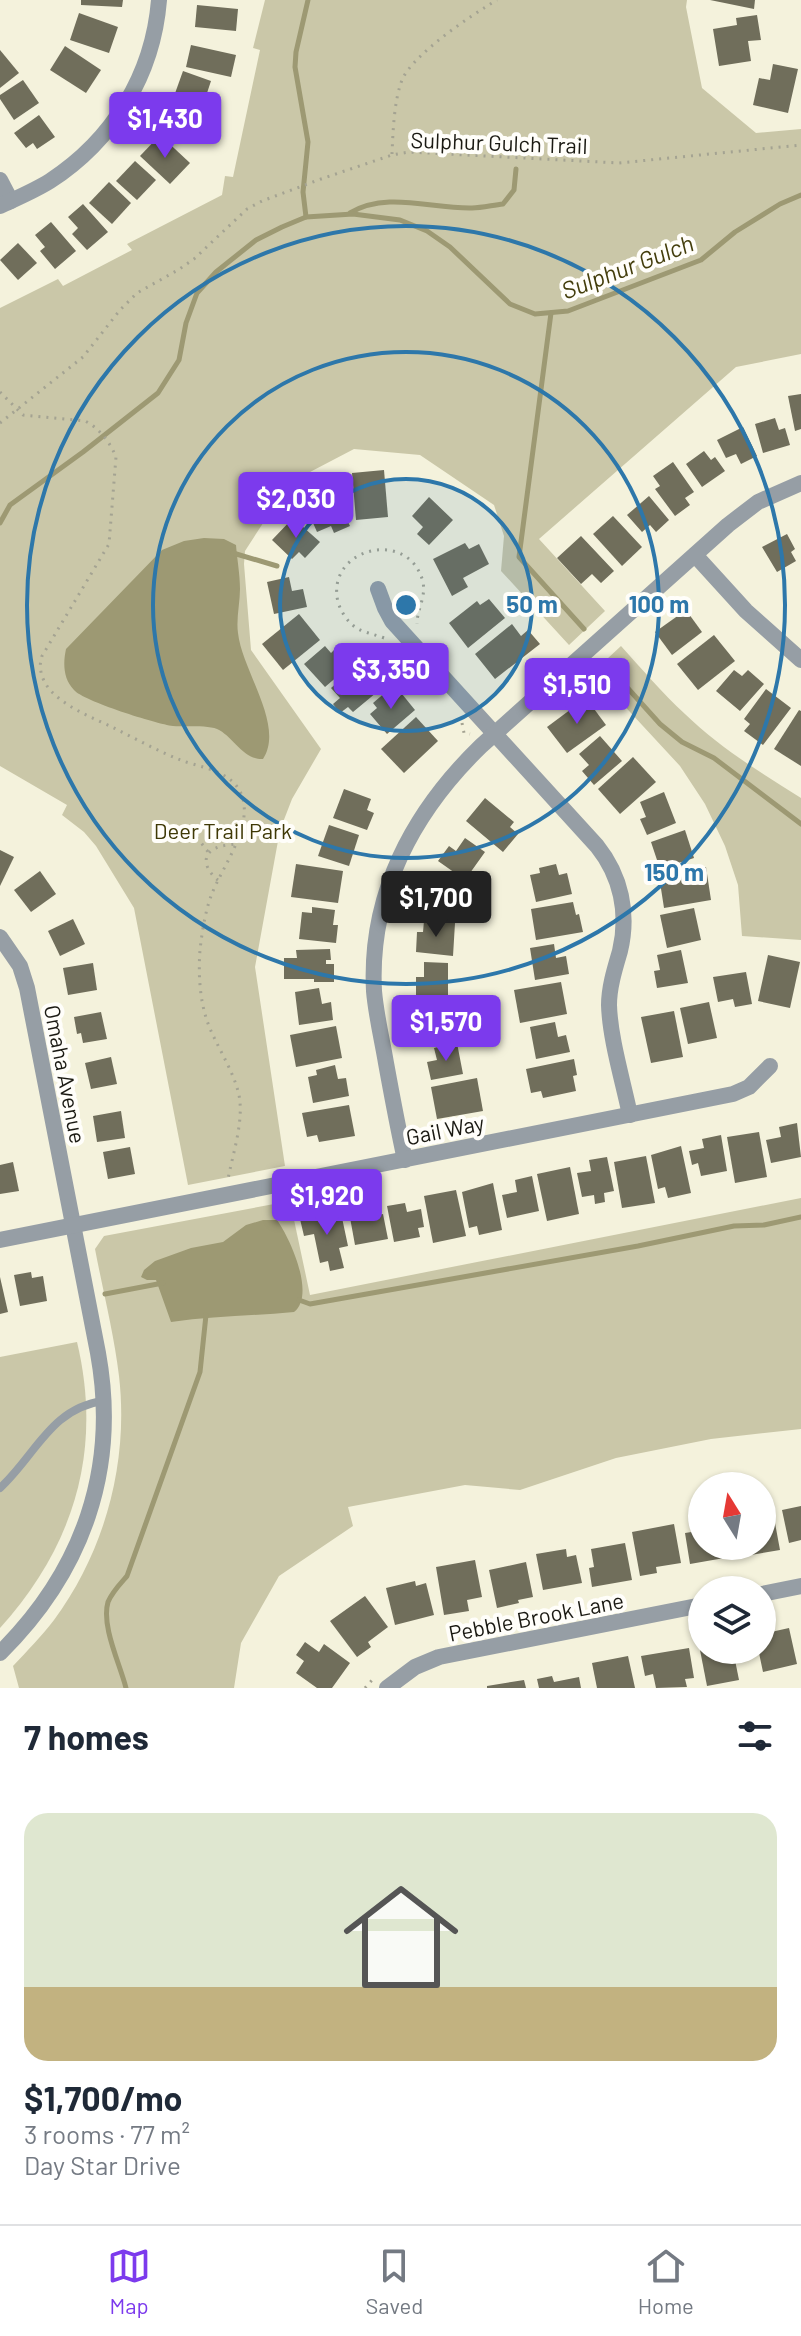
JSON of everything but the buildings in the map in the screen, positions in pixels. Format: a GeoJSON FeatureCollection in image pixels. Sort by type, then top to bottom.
{"type":"FeatureCollection","features":[{"type":"Feature","properties":{"kind":"street"},"geometry":{"type":"LineString","coordinates":[[0,180],[5,204],[64,171],[92,148],[117,119],[138,81],[149,56],[159,0]]}},
{"type":"Feature","properties":{"kind":"street"},"geometry":{"type":"LineString","coordinates":[[405,1160],[378,1022],[374,990],[375,957],[381,910],[397,863],[419,819],[445,784],[494,733],[695,555],[748,509],[779,491],[801,483]]}},
{"type":"Feature","properties":{"kind":"street"},"geometry":{"type":"LineString","coordinates":[[695,555],[746,611],[801,660]]}},
{"type":"Feature","properties":{"kind":"street"},"geometry":{"type":"LineString","coordinates":[[378,589],[392,621],[609,862],[624,907],[621,946],[609,1010],[630,1115]]}},
{"type":"Feature","properties":{"kind":"street","name":"Omaha Avenue"},"geometry":{"type":"LineString","coordinates":[[0,937],[20,966],[27,988],[101,1371],[105,1431],[101,1471],[83,1531],[47,1598],[0,1653]]}},
{"type":"Feature","properties":{"kind":"street","name":"Gail Way"},"geometry":{"type":"LineString","coordinates":[[0,1240],[733,1094],[749,1087],[770,1066]]}},
{"type":"Feature","properties":{"kind":"street"},"geometry":{"type":"LineString","coordinates":[[776,1591],[801,1586]]}},
{"type":"Feature","properties":{"kind":"street","name":"Pebble Brook Lane"},"geometry":{"type":"LineString","coordinates":[[387,1688],[415,1667],[439,1657],[688,1608]]}},
{"type":"Feature","properties":{"kind":"lane"},"geometry":{"type":"LineString","coordinates":[[0,1488],[59,1420],[79,1407],[104,1401]]}},
{"type":"Feature","properties":{"kind":"path"},"geometry":{"type":"LineString","coordinates":[[392,155],[398,97],[407,71],[430,49],[497,0]]}},
{"type":"Feature","properties":{"kind":"path","name":"Sulphur Gulch Trail"},"geometry":{"type":"LineString","coordinates":[[0,423],[83,357],[137,293],[194,259],[247,209],[321,179],[409,152],[619,163],[801,145]]}},
{"type":"Feature","properties":{"kind":"path"},"geometry":{"type":"LineString","coordinates":[[0,392],[23,415],[85,421],[96,428],[116,457],[109,544],[42,656],[40,671],[53,693],[71,707],[166,754],[214,771],[230,780],[240,793],[243,808],[241,831],[218,880],[205,922],[200,980],[211,1031],[239,1093],[238,1128],[228,1179]]}},
{"type":"Feature","properties":{"kind":"path"},"geometry":{"type":"LineString","coordinates":[[192,831],[209,853]]}},
{"type":"Feature","properties":{"kind":"path"},"geometry":{"type":"LineString","coordinates":[[218,880],[207,868],[205,861],[209,853],[216,848],[236,844]]}},
{"type":"Feature","properties":{"kind":"green space","name":"Deer Trail Park"},"geometry":{"type":"Polygon","coordinates":[[[265,0],[687,0],[702,88],[756,133],[801,129],[801,354],[736,367],[539,539],[605,611],[569,645],[501,571],[504,536],[494,505],[420,455],[354,449],[289,483],[245,551],[244,564],[251,650],[321,749],[292,799],[280,830],[255,967],[285,1166],[188,1185],[134,908],[96,846],[62,815],[67,805],[0,766],[0,308],[58,279],[63,286],[132,250],[127,244],[222,195],[225,176],[233,177],[260,50],[253,48],[265,0]]]}},
{"type":"Feature","properties":{"kind":"green space"},"geometry":{"type":"Polygon","coordinates":[[[621,646],[668,698],[712,738],[801,798],[801,940],[742,936],[738,885],[725,846],[705,804],[680,766],[593,672],[621,646]]]}},
{"type":"Feature","properties":{"kind":"green space"},"geometry":{"type":"Polygon","coordinates":[[[801,1198],[801,1429],[711,1439],[616,1458],[520,1490],[465,1485],[348,1507],[353,1526],[279,1576],[241,1643],[234,1688],[19,1688],[13,1666],[54,1620],[87,1565],[100,1535],[116,1473],[120,1441],[119,1376],[95,1249],[104,1236],[290,1201],[310,1295],[801,1198]]]}},
{"type":"Feature","properties":{"kind":"green space"},"geometry":{"type":"Polygon","coordinates":[[[77,1342],[84,1382],[86,1421],[84,1459],[76,1495],[64,1530],[47,1564],[26,1597],[0,1628],[0,1357],[77,1342]]]}},
{"type":"Feature","properties":{"kind":"shaded area"},"geometry":{"type":"Polygon","coordinates":[[[224,539],[236,545],[240,589],[238,633],[269,730],[263,759],[250,756],[217,729],[173,726],[91,700],[74,690],[66,676],[66,649],[162,550],[184,541],[224,539]]]}},
{"type":"Feature","properties":{"kind":"shaded area"},"geometry":{"type":"Polygon","coordinates":[[[277,1220],[299,1266],[302,1293],[300,1304],[294,1312],[171,1322],[156,1280],[141,1277],[144,1270],[155,1261],[191,1248],[223,1242],[246,1225],[277,1220]]]}},
{"type":"Feature","properties":{"kind":"waterway"},"geometry":{"type":"LineString","coordinates":[[306,217],[303,192],[308,142],[295,67],[308,0]]}},
{"type":"Feature","properties":{"kind":"waterway"},"geometry":{"type":"LineString","coordinates":[[350,213],[379,203],[394,202],[457,208],[503,204],[514,190],[516,169]]}},
{"type":"Feature","properties":{"kind":"waterway","name":"Sulphur Gulch"},"geometry":{"type":"LineString","coordinates":[[0,523],[10,505],[158,393],[179,360],[186,323],[197,293],[216,272],[256,240],[306,217],[353,214],[400,220],[427,231],[450,247],[510,304],[535,314],[568,311],[701,260],[735,232],[780,204],[801,195]]}},
{"type":"Feature","properties":{"kind":"waterway"},"geometry":{"type":"LineString","coordinates":[[551,313],[519,557],[584,629]]}},
{"type":"Feature","properties":{"kind":"waterway"},"geometry":{"type":"LineString","coordinates":[[233,553],[277,566]]}},
{"type":"Feature","properties":{"kind":"waterway"},"geometry":{"type":"LineString","coordinates":[[618,669],[624,684],[660,724],[682,742],[714,758],[801,824]]}},
{"type":"Feature","properties":{"kind":"waterway"},"geometry":{"type":"LineString","coordinates":[[299,1300],[310,1304],[734,1226],[764,1225],[801,1217]]}},
{"type":"Feature","properties":{"kind":"waterway"},"geometry":{"type":"LineString","coordinates":[[105,1294],[163,1283]]}},
{"type":"Feature","properties":{"kind":"waterway"},"geometry":{"type":"LineString","coordinates":[[126,1688],[109,1633],[108,1602],[127,1576],[200,1372],[206,1315]]}}]}
